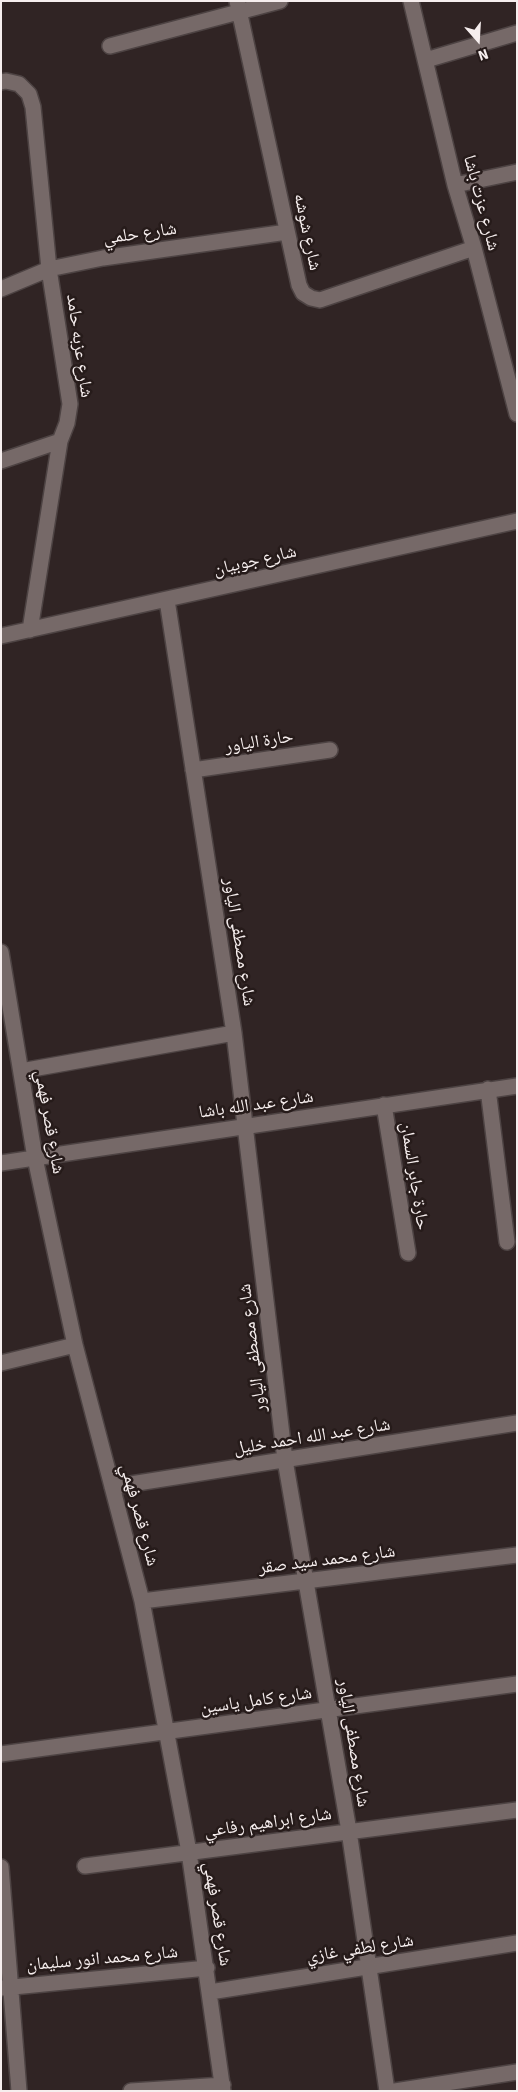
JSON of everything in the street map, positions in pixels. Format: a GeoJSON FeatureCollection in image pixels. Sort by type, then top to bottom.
{"type":"FeatureCollection","features":[{"type":"Feature","properties":{"kind":"street"},"geometry":{"type":"LineString","coordinates":[[110,46],[238,7],[280,1]]}},
{"type":"Feature","properties":{"kind":"street","name":"شارع عزت باشا"},"geometry":{"type":"LineString","coordinates":[[411,1],[455,185],[511,373],[517,414]]}},
{"type":"Feature","properties":{"kind":"street","name":"شارع شوشه"},"geometry":{"type":"LineString","coordinates":[[238,7],[299,285],[303,293],[311,298],[320,300],[474,248]]}},
{"type":"Feature","properties":{"kind":"street"},"geometry":{"type":"LineString","coordinates":[[426,60],[517,33]]}},
{"type":"Feature","properties":{"kind":"street","name":"شارع عزبه حامد"},"geometry":{"type":"LineString","coordinates":[[4,81],[19,84],[29,94],[33,107],[49,269],[70,404],[67,423],[60,441],[30,630]]}},
{"type":"Feature","properties":{"kind":"street"},"geometry":{"type":"LineString","coordinates":[[455,185],[517,172]]}},
{"type":"Feature","properties":{"kind":"street","name":"شارع حلمي"},"geometry":{"type":"LineString","coordinates":[[1,289],[49,269],[102,258],[287,232]]}},
{"type":"Feature","properties":{"kind":"street"},"geometry":{"type":"LineString","coordinates":[[1,461],[60,441]]}},
{"type":"Feature","properties":{"kind":"street","name":"شارع جوبيان"},"geometry":{"type":"LineString","coordinates":[[1,636],[517,521]]}},
{"type":"Feature","properties":{"kind":"street","name":"شارع مصطفى الياور"},"geometry":{"type":"LineString","coordinates":[[167,600],[234,1033],[285,1460],[349,1831],[387,2091]]}},
{"type":"Feature","properties":{"kind":"street","name":"حارة الياور"},"geometry":{"type":"LineString","coordinates":[[194,770],[330,750]]}},
{"type":"Feature","properties":{"kind":"street","name":"شارع قصر فهمي"},"geometry":{"type":"LineString","coordinates":[[1,952],[35,1158],[75,1345],[142,1601],[189,1852],[223,2088]]}},
{"type":"Feature","properties":{"kind":"street"},"geometry":{"type":"LineString","coordinates":[[21,1071],[234,1033]]}},
{"type":"Feature","properties":{"kind":"street","name":"شارع عبد الله باشا"},"geometry":{"type":"LineString","coordinates":[[1,1163],[517,1086]]}},
{"type":"Feature","properties":{"kind":"street"},"geometry":{"type":"LineString","coordinates":[[488,1090],[506,1242]]}},
{"type":"Feature","properties":{"kind":"street","name":"حارة جابر السمان"},"geometry":{"type":"LineString","coordinates":[[384,1105],[408,1252]]}},
{"type":"Feature","properties":{"kind":"street"},"geometry":{"type":"LineString","coordinates":[[1,1363],[75,1345]]}},
{"type":"Feature","properties":{"kind":"street","name":"شارع عبد الله احمد خليل"},"geometry":{"type":"LineString","coordinates":[[112,1487],[517,1423]]}},
{"type":"Feature","properties":{"kind":"street","name":"شارع محمد سيد صقر"},"geometry":{"type":"LineString","coordinates":[[142,1601],[517,1555]]}},
{"type":"Feature","properties":{"kind":"street","name":"شارع كامل ياسين"},"geometry":{"type":"LineString","coordinates":[[1,1754],[517,1684]]}},
{"type":"Feature","properties":{"kind":"street","name":"شارع ابراهيم رفاعي"},"geometry":{"type":"LineString","coordinates":[[85,1866],[517,1810]]}},
{"type":"Feature","properties":{"kind":"street"},"geometry":{"type":"LineString","coordinates":[[1,1867],[6,1987],[19,2091]]}},
{"type":"Feature","properties":{"kind":"street","name":"شارع لطفي غازي"},"geometry":{"type":"LineString","coordinates":[[210,1992],[517,1943]]}},
{"type":"Feature","properties":{"kind":"street","name":"شارع محمد انور سليمان"},"geometry":{"type":"LineString","coordinates":[[6,1987],[207,1968]]}},
{"type":"Feature","properties":{"kind":"street"},"geometry":{"type":"LineString","coordinates":[[395,2091],[517,2072]]}},
{"type":"Feature","properties":{"kind":"street"},"geometry":{"type":"LineString","coordinates":[[131,2091],[223,2088]]}}]}
